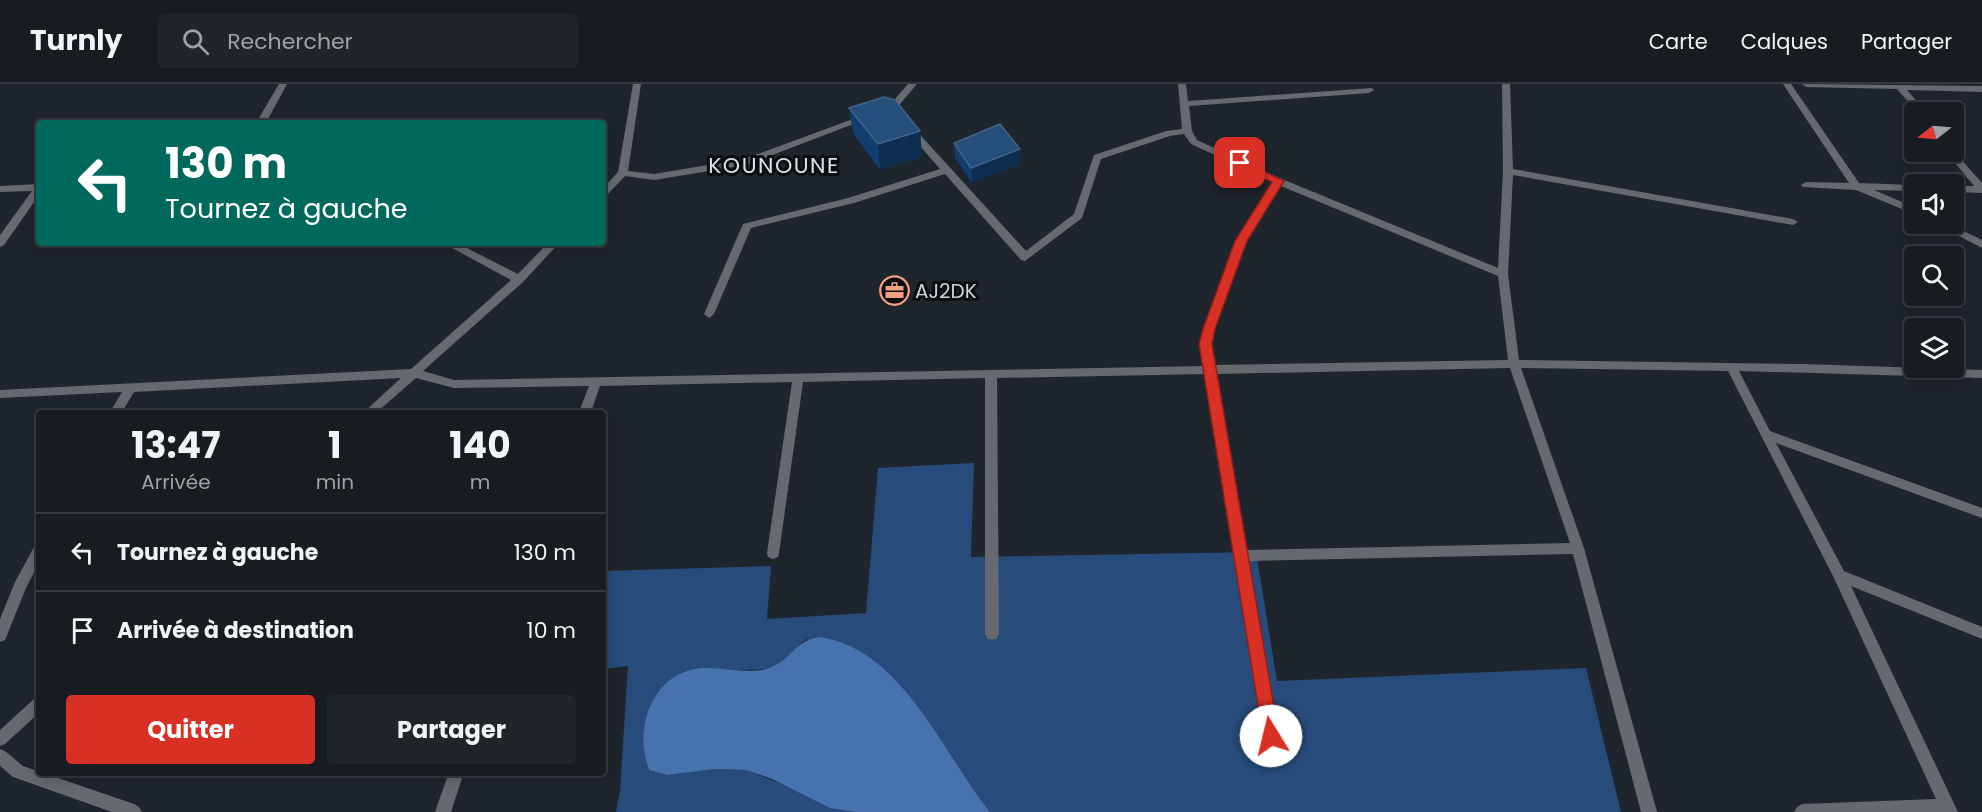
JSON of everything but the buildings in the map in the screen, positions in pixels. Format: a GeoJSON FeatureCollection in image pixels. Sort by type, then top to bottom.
{"type":"FeatureCollection","features":[{"type":"Feature","properties":{"kind":"street"},"geometry":{"type":"LineString","coordinates":[[263,120],[283,84]]}},
{"type":"Feature","properties":{"kind":"street"},"geometry":{"type":"LineString","coordinates":[[606,191],[623,173],[637,84]]}},
{"type":"Feature","properties":{"kind":"street"},"geometry":{"type":"LineString","coordinates":[[623,173],[654,177],[746,162],[892,108],[913,84]]}},
{"type":"Feature","properties":{"kind":"street"},"geometry":{"type":"LineString","coordinates":[[1182,84],[1187,131],[1194,142],[1279,181],[1503,274]]}},
{"type":"Feature","properties":{"kind":"street"},"geometry":{"type":"LineString","coordinates":[[1506,84],[1508,171],[1503,274],[1514,364],[1578,548],[1649,812]]}},
{"type":"Feature","properties":{"kind":"street"},"geometry":{"type":"LineString","coordinates":[[1786,84],[1856,186],[1904,207]]}},
{"type":"Feature","properties":{"kind":"street"},"geometry":{"type":"LineString","coordinates":[[1806,84],[1982,89]]}},
{"type":"Feature","properties":{"kind":"street"},"geometry":{"type":"LineString","coordinates":[[1900,87],[1913,102]]}},
{"type":"Feature","properties":{"kind":"street"},"geometry":{"type":"LineString","coordinates":[[1184,104],[1369,90]]}},
{"type":"Feature","properties":{"kind":"street"},"geometry":{"type":"LineString","coordinates":[[892,108],[1025,257],[1078,216],[1097,157],[1169,133],[1187,131]]}},
{"type":"Feature","properties":{"kind":"street"},"geometry":{"type":"LineString","coordinates":[[1959,162],[1982,190]]}},
{"type":"Feature","properties":{"kind":"street"},"geometry":{"type":"LineString","coordinates":[[709,315],[747,226],[850,201],[947,170]]}},
{"type":"Feature","properties":{"kind":"street"},"geometry":{"type":"LineString","coordinates":[[1508,171],[1793,222]]}},
{"type":"Feature","properties":{"kind":"street"},"geometry":{"type":"LineString","coordinates":[[1275,759],[1206,344],[1209,329],[1241,241],[1279,181]]}},
{"type":"Feature","properties":{"kind":"street"},"geometry":{"type":"LineString","coordinates":[[1806,184],[1904,188]]}},
{"type":"Feature","properties":{"kind":"street"},"geometry":{"type":"LineString","coordinates":[[0,189],[36,187]]}},
{"type":"Feature","properties":{"kind":"street"},"geometry":{"type":"LineString","coordinates":[[1964,189],[1982,190]]}},
{"type":"Feature","properties":{"kind":"street"},"geometry":{"type":"LineString","coordinates":[[0,243],[36,191]]}},
{"type":"Feature","properties":{"kind":"street"},"geometry":{"type":"LineString","coordinates":[[1962,234],[1982,244]]}},
{"type":"Feature","properties":{"kind":"street"},"geometry":{"type":"LineString","coordinates":[[454,246],[519,279]]}},
{"type":"Feature","properties":{"kind":"street"},"geometry":{"type":"LineString","coordinates":[[372,410],[519,279],[551,246]]}},
{"type":"Feature","properties":{"kind":"street"},"geometry":{"type":"LineString","coordinates":[[0,394],[414,373],[454,384],[1514,364],[1982,374]]}},
{"type":"Feature","properties":{"kind":"street"},"geometry":{"type":"LineString","coordinates":[[1731,367],[1839,575],[1948,809],[1802,812]]}},
{"type":"Feature","properties":{"kind":"street"},"geometry":{"type":"LineString","coordinates":[[991,374],[992,634]]}},
{"type":"Feature","properties":{"kind":"street"},"geometry":{"type":"LineString","coordinates":[[773,553],[798,378]]}},
{"type":"Feature","properties":{"kind":"street"},"geometry":{"type":"LineString","coordinates":[[586,410],[596,382]]}},
{"type":"Feature","properties":{"kind":"street"},"geometry":{"type":"LineString","coordinates":[[117,410],[130,388]]}},
{"type":"Feature","properties":{"kind":"street"},"geometry":{"type":"LineString","coordinates":[[1766,434],[1982,513]]}},
{"type":"Feature","properties":{"kind":"street"},"geometry":{"type":"LineString","coordinates":[[1241,556],[1578,548]]}},
{"type":"Feature","properties":{"kind":"street"},"geometry":{"type":"LineString","coordinates":[[0,636],[20,586],[36,557]]}},
{"type":"Feature","properties":{"kind":"street"},"geometry":{"type":"LineString","coordinates":[[1839,575],[1982,633]]}},
{"type":"Feature","properties":{"kind":"street"},"geometry":{"type":"LineString","coordinates":[[0,739],[36,707]]}},
{"type":"Feature","properties":{"kind":"street"},"geometry":{"type":"LineString","coordinates":[[0,756],[18,771],[134,812]]}},
{"type":"Feature","properties":{"kind":"street"},"geometry":{"type":"LineString","coordinates":[[443,812],[456,776]]}},
{"type":"Feature","properties":{"kind":"shaded area"},"geometry":{"type":"Polygon","coordinates":[[[974,463],[971,557],[1256,552],[1277,681],[1586,668],[1621,812],[990,812],[973,791],[807,639],[784,661],[775,666],[721,674],[656,694],[645,731],[646,760],[649,770],[667,775],[716,769],[746,770],[855,812],[616,812],[620,791],[628,666],[606,669],[606,571],[771,566],[767,619],[866,613],[878,468],[974,463]]]}},
{"type":"Feature","properties":{"kind":"shaded area"},"geometry":{"type":"Polygon","coordinates":[[[819,637],[848,645],[874,661],[897,682],[918,707],[990,812],[855,812],[830,808],[772,779],[746,770],[716,769],[667,775],[649,770],[645,754],[646,720],[659,691],[670,680],[685,672],[702,668],[750,671],[766,669],[775,666],[803,643],[819,637]]]}},
{"type":"Feature","properties":{"kind":"place","name":"AJ2DK"},"geometry":{"type":"Point","coordinates":[894,291]}},
{"type":"Feature","properties":{"kind":"district","name":"KOUNOUNE"},"geometry":{"type":"Point","coordinates":[774,165]}},
{"type":"Feature","properties":{"kind":"route"},"geometry":{"type":"LineString","coordinates":[[1240,163],[1279,181],[1241,241],[1209,329],[1206,344],[1271,736]]}}]}
